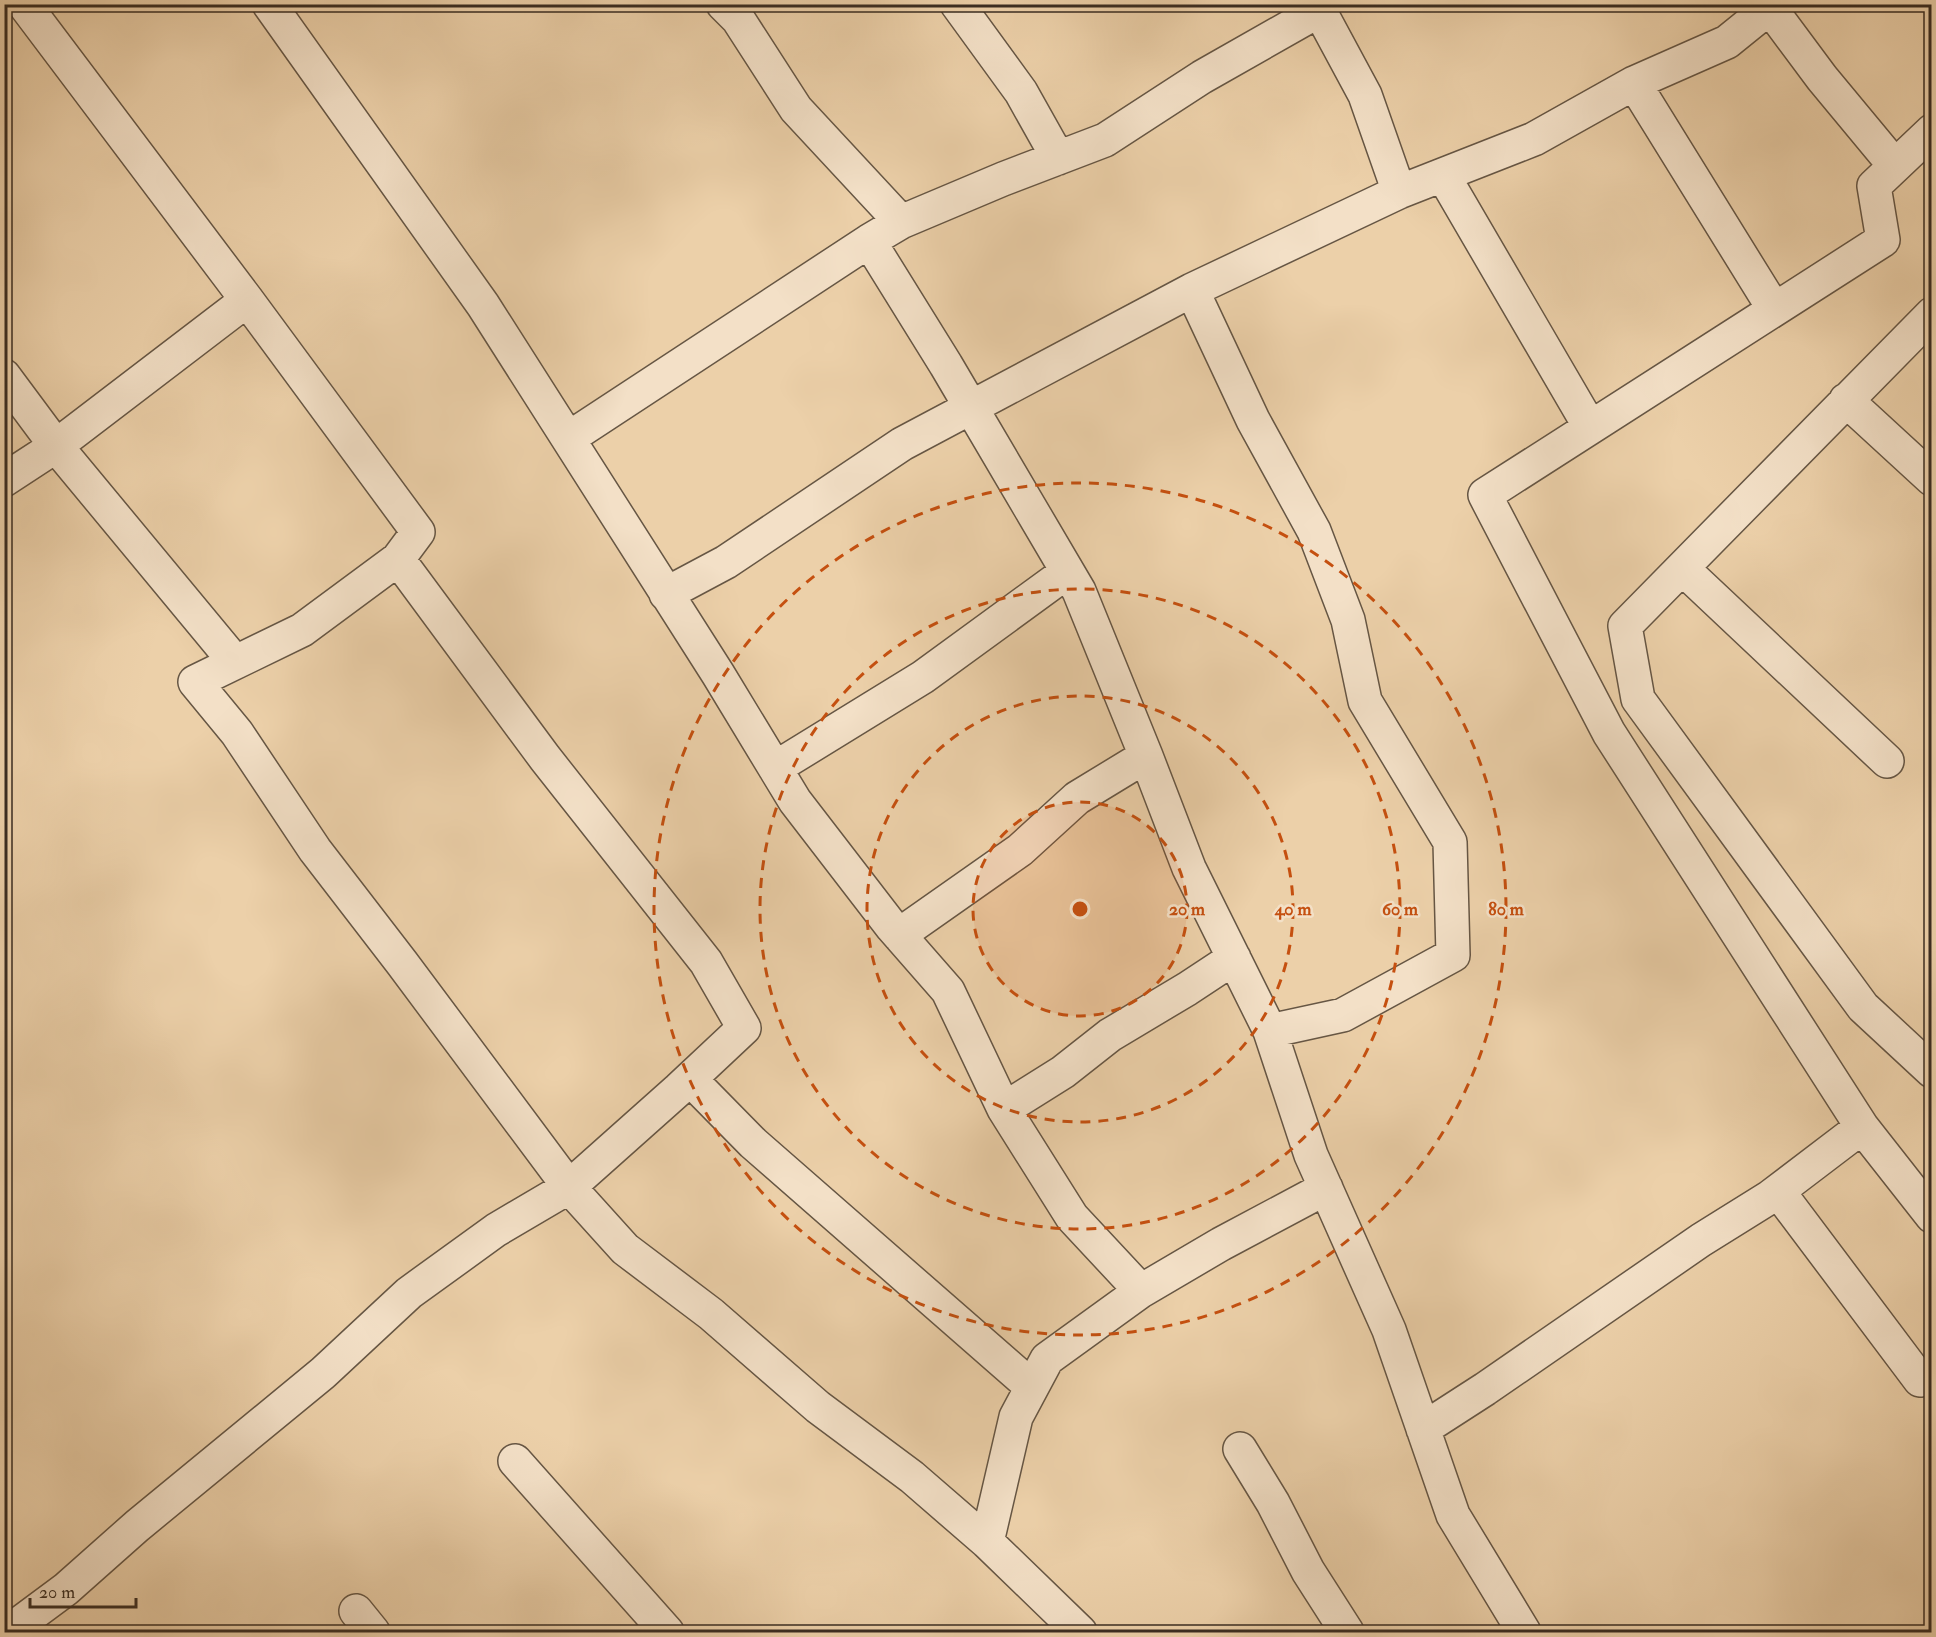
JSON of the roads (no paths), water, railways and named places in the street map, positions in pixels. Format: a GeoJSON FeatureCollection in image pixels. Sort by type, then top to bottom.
{"type":"FeatureCollection","features":[{"type":"Feature","properties":{"kind":"street"},"geometry":{"type":"LineString","coordinates":[[4,17],[22,4],[247,300],[418,532],[398,559],[302,630],[195,682],[237,733],[315,850],[569,1187],[625,1249],[711,1314],[818,1407],[912,1477],[987,1542],[1080,1632]]}},
{"type":"Feature","properties":{"kind":"street"},"geometry":{"type":"LineString","coordinates":[[269,4],[483,305],[718,674],[795,801],[899,935],[948,991],[1004,1109],[1072,1217],[1141,1291]]}},
{"type":"Feature","properties":{"kind":"street"},"geometry":{"type":"LineString","coordinates":[[723,4],[738,19],[796,110],[901,222]]}},
{"type":"Feature","properties":{"kind":"street"},"geometry":{"type":"LineString","coordinates":[[957,4],[1021,92],[1058,158]]}},
{"type":"Feature","properties":{"kind":"street"},"geometry":{"type":"LineString","coordinates":[[666,594],[726,562],[902,444],[971,407],[1192,290],[1399,192],[1534,139],[1634,83],[1727,42],[1770,6],[1822,78],[1895,166]]}},
{"type":"Feature","properties":{"kind":"street"},"geometry":{"type":"LineString","coordinates":[[569,438],[901,222],[1105,140],[1202,77],[1318,7],[1365,95],[1399,192]]}},
{"type":"Feature","properties":{"kind":"street"},"geometry":{"type":"LineString","coordinates":[[1634,83],[1774,309]]}},
{"type":"Feature","properties":{"kind":"street"},"geometry":{"type":"LineString","coordinates":[[1932,131],[1874,186],[1883,240],[1485,495],[1609,734],[1862,1127],[1932,1216]]}},
{"type":"Feature","properties":{"kind":"street"},"geometry":{"type":"LineString","coordinates":[[1443,175],[1590,427]]}},
{"type":"Feature","properties":{"kind":"street"},"geometry":{"type":"LineString","coordinates":[[869,241],[971,407],[1079,591],[1189,868],[1270,1031],[1311,1155],[1389,1330],[1453,1515],[1524,1632]]}},
{"type":"Feature","properties":{"kind":"street"},"geometry":{"type":"LineString","coordinates":[[1192,290],[1253,420],[1314,531],[1348,620],[1365,701],[1450,842],[1454,955],[1343,1015],[1270,1031]]}},
{"type":"Feature","properties":{"kind":"street"},"geometry":{"type":"LineString","coordinates":[[4,480],[56,446],[247,300]]}},
{"type":"Feature","properties":{"kind":"street"},"geometry":{"type":"LineString","coordinates":[[1932,314],[1625,626],[1638,699],[1863,1007],[1932,1071]]}},
{"type":"Feature","properties":{"kind":"street"},"geometry":{"type":"LineString","coordinates":[[4,376],[56,446],[236,662]]}},
{"type":"Feature","properties":{"kind":"street"},"geometry":{"type":"LineString","coordinates":[[1846,400],[1932,479]]}},
{"type":"Feature","properties":{"kind":"street"},"geometry":{"type":"LineString","coordinates":[[8,1632],[66,1589],[137,1526],[323,1373],[409,1293],[496,1230],[569,1187],[744,1028],[706,962],[545,758],[398,559]]}},
{"type":"Feature","properties":{"kind":"street"},"geometry":{"type":"LineString","coordinates":[[1682,568],[1887,761]]}},
{"type":"Feature","properties":{"kind":"street"},"geometry":{"type":"LineString","coordinates":[[775,768],[923,677],[1067,572]]}},
{"type":"Feature","properties":{"kind":"street"},"geometry":{"type":"LineString","coordinates":[[899,935],[1020,850],[1077,798],[1146,756]]}},
{"type":"Feature","properties":{"kind":"street"},"geometry":{"type":"LineString","coordinates":[[1004,1109],[1063,1072],[1110,1035],[1188,989],[1234,958]]}},
{"type":"Feature","properties":{"kind":"street"},"geometry":{"type":"LineString","coordinates":[[690,1079],[753,1143],[1032,1387]]}},
{"type":"Feature","properties":{"kind":"street"},"geometry":{"type":"LineString","coordinates":[[1423,1429],[1701,1240],[1778,1191],[1862,1127]]}},
{"type":"Feature","properties":{"kind":"street"},"geometry":{"type":"LineString","coordinates":[[987,1542],[1016,1417],[1047,1359],[1141,1291],[1221,1244],[1326,1188]]}},
{"type":"Feature","properties":{"kind":"street"},"geometry":{"type":"LineString","coordinates":[[1778,1191],[1920,1380]]}},
{"type":"Feature","properties":{"kind":"street"},"geometry":{"type":"LineString","coordinates":[[1240,1449],[1273,1503],[1308,1571],[1347,1632]]}},
{"type":"Feature","properties":{"kind":"street"},"geometry":{"type":"LineString","coordinates":[[515,1461],[667,1632]]}}]}
